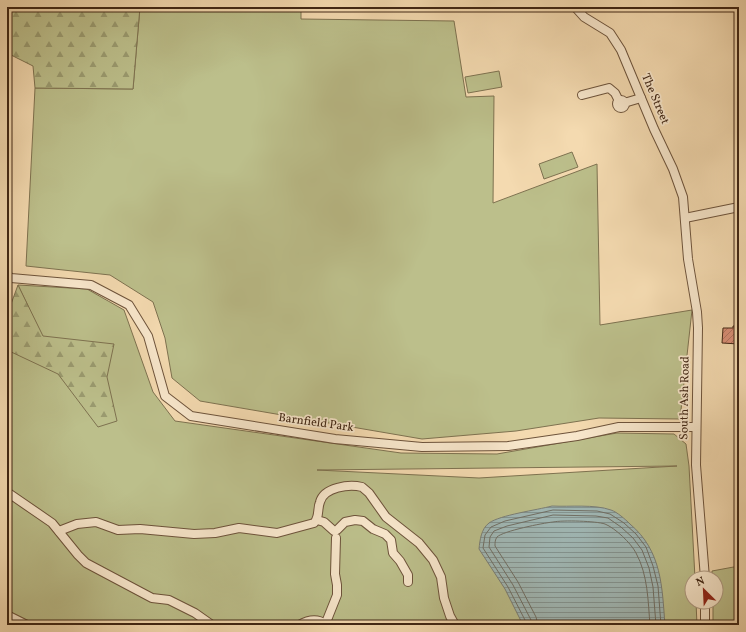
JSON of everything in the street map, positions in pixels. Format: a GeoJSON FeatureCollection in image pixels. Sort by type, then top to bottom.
{"type":"FeatureCollection","features":[{"type":"Feature","properties":{"kind":"street","name":"The Street"},"geometry":{"type":"LineString","coordinates":[[575,7],[584,17],[610,33],[621,50],[654,129],[674,169],[683,197],[685,218]]}},
{"type":"Feature","properties":{"kind":"street"},"geometry":{"type":"LineString","coordinates":[[582,95],[609,88],[622,102],[641,98]]}},
{"type":"Feature","properties":{"kind":"street"},"geometry":{"type":"LineString","coordinates":[[685,218],[739,207]]}},
{"type":"Feature","properties":{"kind":"street","name":"South Ash Road"},"geometry":{"type":"LineString","coordinates":[[685,218],[688,259],[697,312],[698,328],[696,465],[704,570]]}},
{"type":"Feature","properties":{"kind":"street","name":"Barnfield Park"},"geometry":{"type":"LineString","coordinates":[[7,276],[11,278],[91,285],[129,305],[148,336],[165,396],[191,416],[335,439],[422,447],[508,446],[619,428],[696,428]]}},
{"type":"Feature","properties":{"kind":"street"},"geometry":{"type":"LineString","coordinates":[[59,531],[77,524],[96,522],[118,530],[140,529],[194,534],[215,533],[239,528],[277,534],[310,526],[317,520],[320,500],[325,493],[330,490],[347,486],[358,486],[365,489],[386,517],[419,543],[433,560],[441,577],[444,598],[450,616],[455,625]]}},
{"type":"Feature","properties":{"kind":"street"},"geometry":{"type":"LineString","coordinates":[[7,492],[46,518],[59,531],[78,555],[86,562],[152,598],[169,600],[195,613],[202,622],[212,625]]}},
{"type":"Feature","properties":{"kind":"street"},"geometry":{"type":"LineString","coordinates":[[317,520],[324,522],[334,531],[348,521],[359,520],[372,529],[385,534],[391,540],[393,553],[400,561],[408,575],[408,582]]}},
{"type":"Feature","properties":{"kind":"street"},"geometry":{"type":"LineString","coordinates":[[299,625],[313,620],[323,622],[325,625],[337,595],[335,574],[336,538]]}},
{"type":"Feature","properties":{"kind":"street"},"geometry":{"type":"LineString","coordinates":[[705,610],[705,625]]}},
{"type":"Feature","properties":{"kind":"street"},"geometry":{"type":"LineString","coordinates":[[7,615],[27,625]]}},
{"type":"Feature","properties":{"kind":"green space"},"geometry":{"type":"Polygon","coordinates":[[[7,7],[140,7],[133,89],[35,88],[33,66],[7,53],[7,7]]]}},
{"type":"Feature","properties":{"kind":"green space"},"geometry":{"type":"Polygon","coordinates":[[[140,7],[301,7],[301,19],[454,21],[466,97],[494,96],[493,203],[597,164],[600,325],[692,310],[680,419],[599,418],[516,431],[422,439],[200,401],[172,378],[165,338],[153,302],[110,275],[26,266],[35,88],[133,89],[140,7]]]}},
{"type":"Feature","properties":{"kind":"green space"},"geometry":{"type":"Polygon","coordinates":[[[499,71],[502,87],[468,93],[465,77],[499,71]]]}},
{"type":"Feature","properties":{"kind":"green space"},"geometry":{"type":"Polygon","coordinates":[[[572,152],[578,167],[544,179],[539,164],[572,152]]]}},
{"type":"Feature","properties":{"kind":"green space"},"geometry":{"type":"Polygon","coordinates":[[[18,285],[87,289],[124,310],[153,392],[175,421],[401,453],[497,454],[617,433],[674,434],[686,444],[689,466],[695,570],[684,570],[684,610],[696,610],[697,625],[7,625],[7,333],[42,336],[18,285]],[[677,466],[317,470],[479,478],[677,466]]]}},
{"type":"Feature","properties":{"kind":"green space"},"geometry":{"type":"Polygon","coordinates":[[[18,285],[43,336],[114,344],[107,377],[117,421],[98,427],[58,374],[7,350],[7,315],[18,285]]]}},
{"type":"Feature","properties":{"kind":"green space"},"geometry":{"type":"Polygon","coordinates":[[[739,566],[739,625],[713,625],[713,610],[724,610],[724,570],[717,570],[739,566]]]}},
{"type":"Feature","properties":{"kind":"water"},"geometry":{"type":"Polygon","coordinates":[[[552,506],[590,506],[611,510],[616,512],[641,535],[649,546],[658,570],[663,597],[665,625],[523,625],[505,589],[479,549],[480,538],[486,525],[494,520],[552,506]]]}},
{"type":"Feature","properties":{"kind":"building"},"geometry":{"type":"Polygon","coordinates":[[[733,326],[739,326],[739,344],[722,343],[723,328],[733,328],[733,326]]]}}]}
